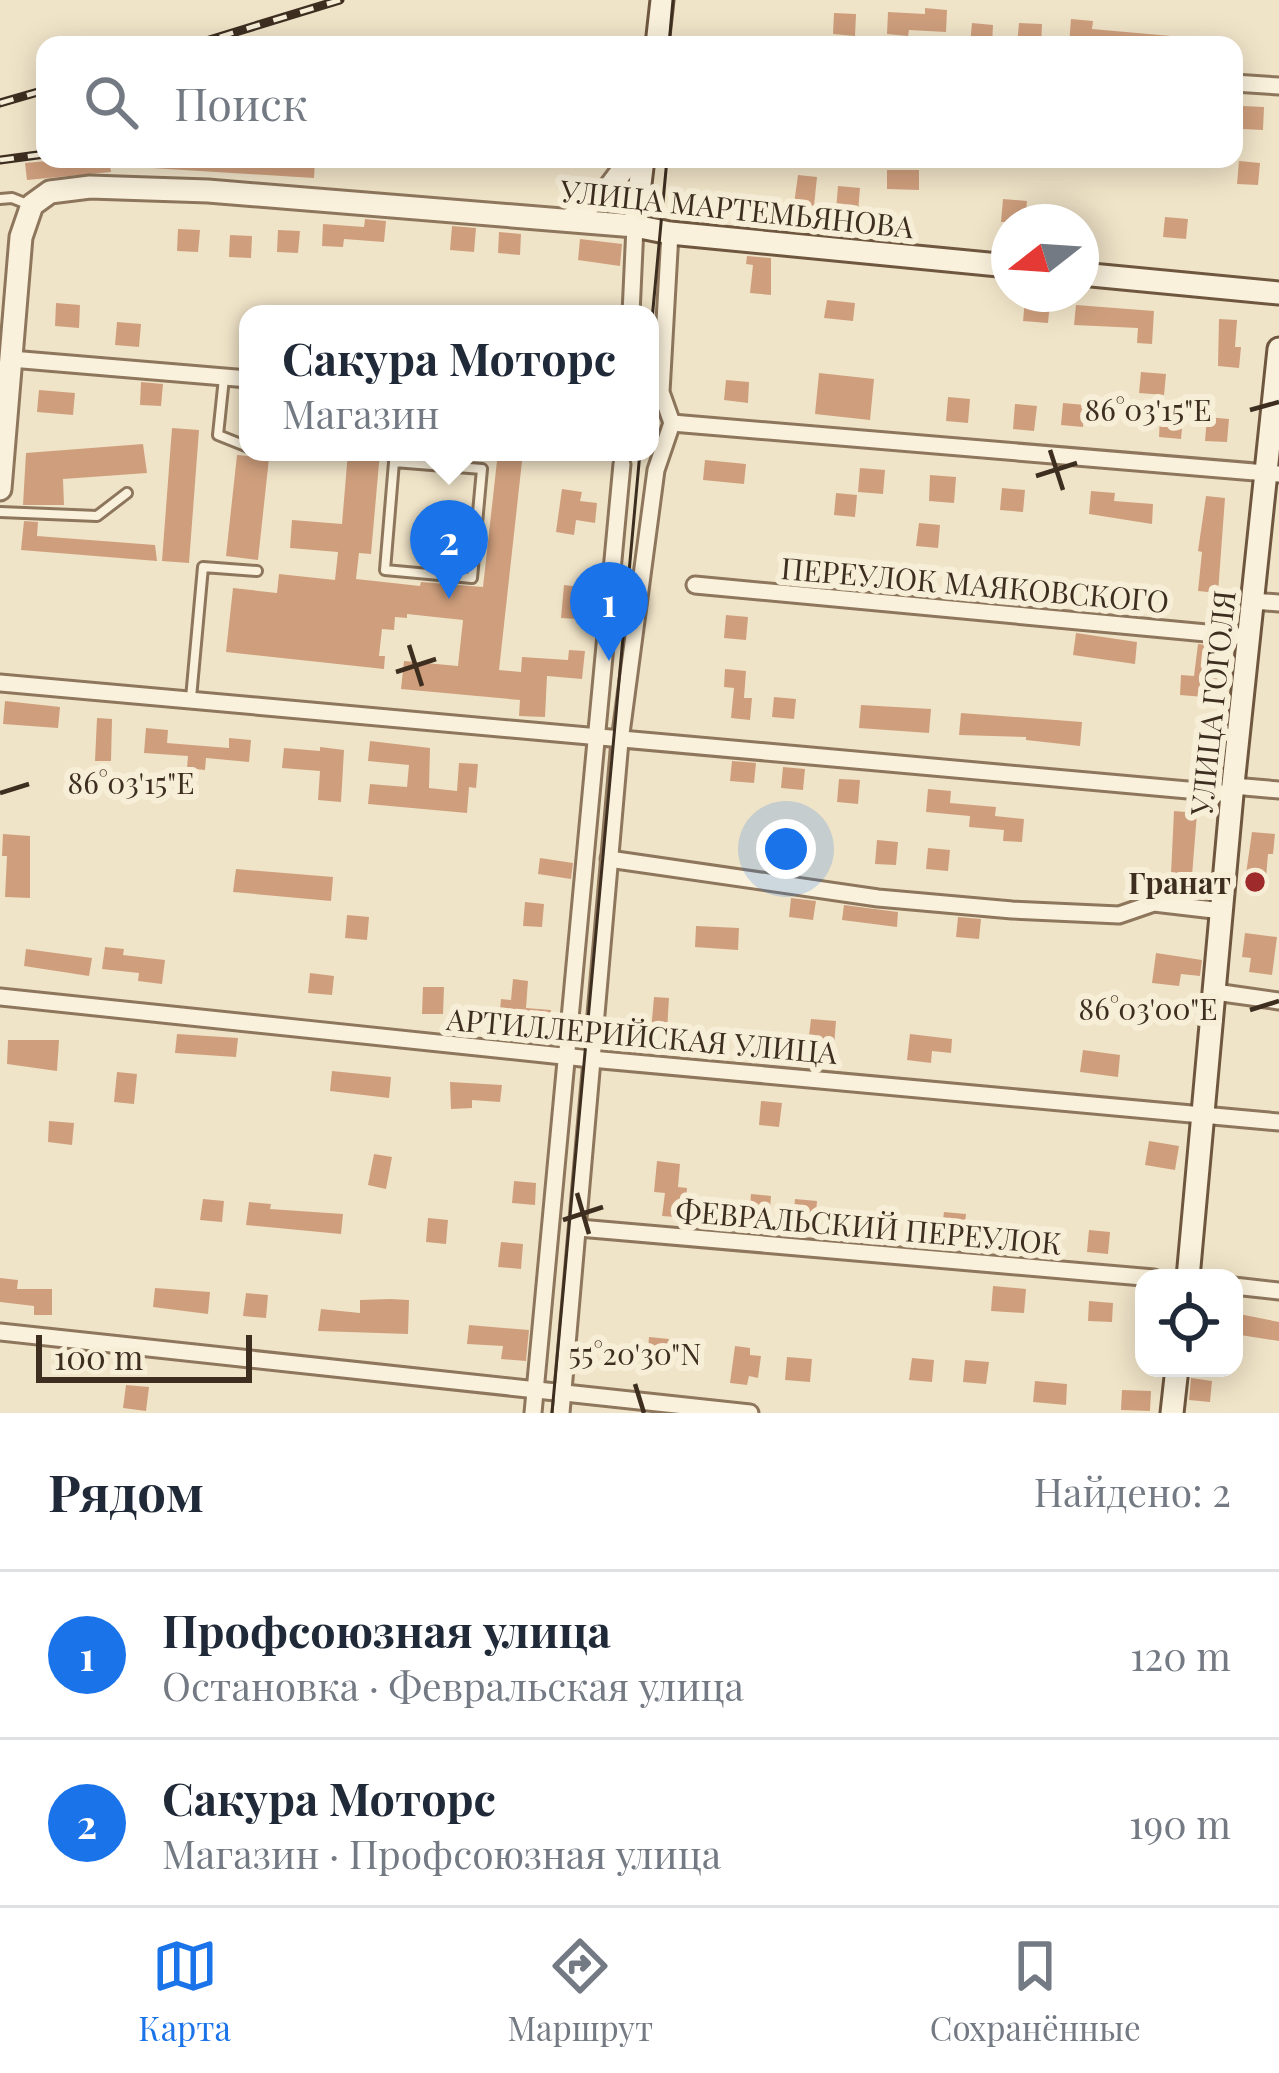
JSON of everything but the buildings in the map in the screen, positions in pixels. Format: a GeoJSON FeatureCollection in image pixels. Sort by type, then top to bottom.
{"type":"FeatureCollection","features":[{"type":"Feature","properties":{"kind":"main road"},"geometry":{"type":"LineString","coordinates":[[658,36],[662,0]]}},
{"type":"Feature","properties":{"kind":"main road"},"geometry":{"type":"LineString","coordinates":[[571,219],[607,190],[624,168]]}},
{"type":"Feature","properties":{"kind":"main road"},"geometry":{"type":"LineString","coordinates":[[635,226],[642,168]]}},
{"type":"Feature","properties":{"kind":"main road","name":"УЛИЦА МАРТЕМЬЯНОВА"},"geometry":{"type":"LineString","coordinates":[[32,206],[50,192],[90,187],[208,191],[571,219],[991,264]]}},
{"type":"Feature","properties":{"kind":"main road"},"geometry":{"type":"LineString","coordinates":[[0,489],[6,360],[21,237],[32,206]]}},
{"type":"Feature","properties":{"kind":"main road"},"geometry":{"type":"LineString","coordinates":[[1099,276],[1279,293]]}},
{"type":"Feature","properties":{"kind":"main road","name":"УЛИЦА ГОГОЛЯ"},"geometry":{"type":"LineString","coordinates":[[1189,1269],[1252,601],[1272,474],[1279,349]]}},
{"type":"Feature","properties":{"kind":"main road"},"geometry":{"type":"LineString","coordinates":[[1172,1413],[1177,1377]]}},
{"type":"Feature","properties":{"kind":"street"},"geometry":{"type":"LineString","coordinates":[[1243,84],[1279,86]]}},
{"type":"Feature","properties":{"kind":"street"},"geometry":{"type":"LineString","coordinates":[[631,305],[635,226]]}},
{"type":"Feature","properties":{"kind":"street"},"geometry":{"type":"LineString","coordinates":[[561,1413],[620,741],[656,470],[672,423],[661,392],[670,233]]}},
{"type":"Feature","properties":{"kind":"street"},"geometry":{"type":"LineString","coordinates":[[6,360],[239,378]]}},
{"type":"Feature","properties":{"kind":"street"},"geometry":{"type":"LineString","coordinates":[[672,423],[1272,474]]}},
{"type":"Feature","properties":{"kind":"street"},"geometry":{"type":"LineString","coordinates":[[533,1413],[622,464]]}},
{"type":"Feature","properties":{"kind":"street","name":"ПЕРЕУЛОК МАЯКОВСКОГО"},"geometry":{"type":"LineString","coordinates":[[695,585],[1249,637]]}},
{"type":"Feature","properties":{"kind":"street"},"geometry":{"type":"LineString","coordinates":[[1252,601],[1279,603]]}},
{"type":"Feature","properties":{"kind":"street"},"geometry":{"type":"LineString","coordinates":[[0,683],[596,739],[1279,790]]}},
{"type":"Feature","properties":{"kind":"street"},"geometry":{"type":"LineString","coordinates":[[609,859],[878,898],[1012,910],[1119,915],[1154,903],[1222,911]]}},
{"type":"Feature","properties":{"kind":"street"},"geometry":{"type":"LineString","coordinates":[[1215,992],[1279,1001]]}},
{"type":"Feature","properties":{"kind":"street","name":"АРТИЛЛЕРИЙСКАЯ УЛИЦА"},"geometry":{"type":"LineString","coordinates":[[0,997],[591,1059],[1279,1122]]}},
{"type":"Feature","properties":{"kind":"street","name":"ФЕВРАЛЬСКИЙ ПЕРЕУЛОК"},"geometry":{"type":"LineString","coordinates":[[579,1228],[1135,1276]]}},
{"type":"Feature","properties":{"kind":"street"},"geometry":{"type":"LineString","coordinates":[[1243,1287],[1279,1291]]}},
{"type":"Feature","properties":{"kind":"street"},"geometry":{"type":"LineString","coordinates":[[0,1331],[750,1413]]}},
{"type":"Feature","properties":{"kind":"lane"},"geometry":{"type":"LineString","coordinates":[[0,200],[12,198],[32,206]]}},
{"type":"Feature","properties":{"kind":"lane"},"geometry":{"type":"LineString","coordinates":[[224,376],[218,435],[239,443]]}},
{"type":"Feature","properties":{"kind":"lane"},"geometry":{"type":"LineString","coordinates":[[394,461],[445,466],[482,470],[472,578],[385,570],[394,461]]}},
{"type":"Feature","properties":{"kind":"lane"},"geometry":{"type":"LineString","coordinates":[[445,461],[445,466]]}},
{"type":"Feature","properties":{"kind":"lane"},"geometry":{"type":"LineString","coordinates":[[0,512],[97,516],[127,493]]}},
{"type":"Feature","properties":{"kind":"lane"},"geometry":{"type":"LineString","coordinates":[[191,699],[203,567],[257,572]]}},
{"type":"Feature","properties":{"kind":"tram line"},"geometry":{"type":"LineString","coordinates":[[670,36],[673,0]]}},
{"type":"Feature","properties":{"kind":"tram line"},"geometry":{"type":"LineString","coordinates":[[653,305],[666,168]]}},
{"type":"Feature","properties":{"kind":"tram line"},"geometry":{"type":"LineString","coordinates":[[552,1413],[639,461]]}},
{"type":"Feature","properties":{"kind":"railway"},"geometry":{"type":"LineString","coordinates":[[222,36],[340,0]]}},
{"type":"Feature","properties":{"kind":"railway"},"geometry":{"type":"LineString","coordinates":[[0,103],[36,93]]}},
{"type":"Feature","properties":{"kind":"railway"},"geometry":{"type":"LineString","coordinates":[[0,160],[36,155]]}},
{"type":"Feature","properties":{"kind":"place","name":"Сакура Моторс"},"geometry":{"type":"Point","coordinates":[449,599]}},
{"type":"Feature","properties":{"kind":"place","name":"Профсоюзная улица"},"geometry":{"type":"Point","coordinates":[609,661]}},
{"type":"Feature","properties":{"kind":"place","name":"Гранат"},"geometry":{"type":"Point","coordinates":[1255,882]}}]}
